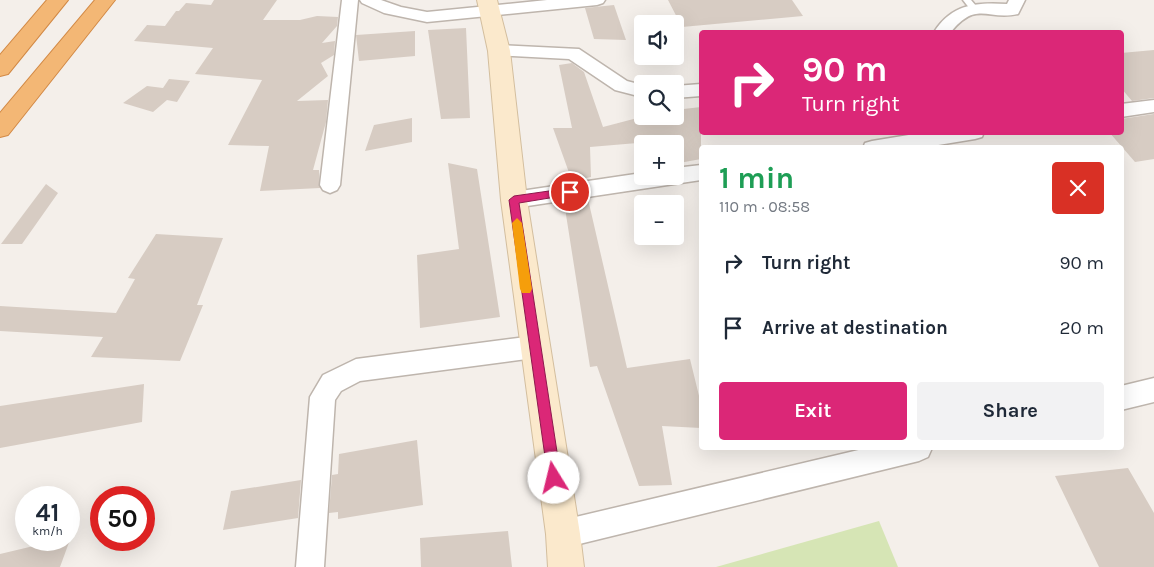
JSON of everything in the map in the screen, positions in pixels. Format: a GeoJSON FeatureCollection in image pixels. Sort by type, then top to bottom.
{"type":"FeatureCollection","features":[{"type":"Feature","properties":{"kind":"highway"},"geometry":{"type":"LineString","coordinates":[[0,69],[58,0]]}},
{"type":"Feature","properties":{"kind":"highway"},"geometry":{"type":"LineString","coordinates":[[0,129],[105,0]]}},
{"type":"Feature","properties":{"kind":"main road"},"geometry":{"type":"LineString","coordinates":[[488,5],[499,51],[514,200],[534,347],[563,534],[566,567]]}},
{"type":"Feature","properties":{"kind":"street"},"geometry":{"type":"LineString","coordinates":[[330,184],[350,0]]}},
{"type":"Feature","properties":{"kind":"street"},"geometry":{"type":"LineString","coordinates":[[368,0],[398,12],[427,18],[488,5],[597,0]]}},
{"type":"Feature","properties":{"kind":"street"},"geometry":{"type":"LineString","coordinates":[[944,30],[953,18],[970,3],[1012,10],[1017,0]]}},
{"type":"Feature","properties":{"kind":"street"},"geometry":{"type":"LineString","coordinates":[[499,51],[573,53],[621,86],[634,89]]}},
{"type":"Feature","properties":{"kind":"street"},"geometry":{"type":"LineString","coordinates":[[684,91],[699,90]]}},
{"type":"Feature","properties":{"kind":"street"},"geometry":{"type":"LineString","coordinates":[[1124,111],[1154,106]]}},
{"type":"Feature","properties":{"kind":"street"},"geometry":{"type":"LineString","coordinates":[[892,145],[956,135]]}},
{"type":"Feature","properties":{"kind":"street"},"geometry":{"type":"LineString","coordinates":[[514,200],[699,172]]}},
{"type":"Feature","properties":{"kind":"street"},"geometry":{"type":"LineString","coordinates":[[310,567],[322,397],[332,383],[356,370],[534,347]]}},
{"type":"Feature","properties":{"kind":"street"},"geometry":{"type":"LineString","coordinates":[[1124,397],[1154,390]]}},
{"type":"Feature","properties":{"kind":"street"},"geometry":{"type":"LineString","coordinates":[[563,534],[910,450]]}},
{"type":"Feature","properties":{"kind":"green space"},"geometry":{"type":"Polygon","coordinates":[[[879,521],[898,567],[716,567],[879,521]]]}},
{"type":"Feature","properties":{"kind":"building"},"geometry":{"type":"Polygon","coordinates":[[[214,0],[277,0],[263,20],[300,20],[317,16],[338,17],[337,26],[322,43],[335,41],[334,55],[321,63],[328,76],[297,101],[328,100],[326,122],[313,170],[319,170],[320,188],[260,191],[269,146],[228,145],[262,80],[195,74],[213,48],[134,41],[147,25],[165,26],[176,11],[179,11],[186,3],[211,5],[214,0]]]}},
{"type":"Feature","properties":{"kind":"building"},"geometry":{"type":"Polygon","coordinates":[[[668,0],[792,0],[803,16],[684,27],[684,15],[676,15],[668,0]]]}},
{"type":"Feature","properties":{"kind":"building"},"geometry":{"type":"Polygon","coordinates":[[[614,5],[626,40],[594,39],[585,8],[614,5]]]}},
{"type":"Feature","properties":{"kind":"building"},"geometry":{"type":"Polygon","coordinates":[[[466,28],[470,118],[441,119],[428,30],[466,28]]]}},
{"type":"Feature","properties":{"kind":"building"},"geometry":{"type":"Polygon","coordinates":[[[415,31],[415,56],[359,61],[356,35],[415,31]]]}},
{"type":"Feature","properties":{"kind":"building"},"geometry":{"type":"Polygon","coordinates":[[[1154,50],[1154,98],[1132,101],[1124,92],[1124,53],[1154,50]]]}},
{"type":"Feature","properties":{"kind":"building"},"geometry":{"type":"Polygon","coordinates":[[[572,63],[584,72],[603,127],[634,119],[634,125],[684,125],[684,109],[699,107],[701,145],[699,145],[699,159],[684,162],[684,135],[634,135],[634,143],[590,147],[591,177],[572,181],[553,128],[572,128],[559,65],[572,63]]]}},
{"type":"Feature","properties":{"kind":"building"},"geometry":{"type":"Polygon","coordinates":[[[169,79],[190,81],[177,102],[167,100],[153,112],[123,103],[147,86],[163,88],[169,79]]]}},
{"type":"Feature","properties":{"kind":"building"},"geometry":{"type":"Polygon","coordinates":[[[1154,114],[1154,159],[1135,162],[1124,149],[1124,145],[1120,145],[1112,135],[1124,135],[1124,119],[1154,114]]]}},
{"type":"Feature","properties":{"kind":"building"},"geometry":{"type":"Polygon","coordinates":[[[412,118],[412,142],[365,151],[374,125],[412,118]]]}},
{"type":"Feature","properties":{"kind":"building"},"geometry":{"type":"Polygon","coordinates":[[[448,163],[477,169],[500,317],[420,328],[417,255],[459,249],[448,163]]]}},
{"type":"Feature","properties":{"kind":"building"},"geometry":{"type":"Polygon","coordinates":[[[46,184],[58,193],[22,244],[1,244],[46,184]]]}},
{"type":"Feature","properties":{"kind":"building"},"geometry":{"type":"Polygon","coordinates":[[[588,199],[627,368],[690,359],[699,396],[699,428],[662,426],[672,485],[639,486],[597,366],[590,367],[564,202],[588,199]]]}},
{"type":"Feature","properties":{"kind":"building"},"geometry":{"type":"Polygon","coordinates":[[[156,234],[223,238],[197,305],[203,305],[180,361],[91,357],[103,337],[0,331],[0,306],[116,313],[135,279],[128,278],[156,234]]]}},
{"type":"Feature","properties":{"kind":"building"},"geometry":{"type":"Polygon","coordinates":[[[144,384],[142,422],[0,448],[0,406],[144,384]]]}},
{"type":"Feature","properties":{"kind":"building"},"geometry":{"type":"Polygon","coordinates":[[[417,440],[423,505],[338,519],[338,512],[329,513],[332,475],[338,474],[339,454],[417,440]]]}},
{"type":"Feature","properties":{"kind":"building"},"geometry":{"type":"Polygon","coordinates":[[[1128,468],[1154,513],[1154,567],[1099,567],[1055,476],[1128,468]]]}},
{"type":"Feature","properties":{"kind":"building"},"geometry":{"type":"Polygon","coordinates":[[[301,480],[298,518],[223,530],[231,491],[301,480]]]}},
{"type":"Feature","properties":{"kind":"building"},"geometry":{"type":"Polygon","coordinates":[[[508,531],[512,567],[421,567],[420,538],[508,531]]]}},
{"type":"Feature","properties":{"kind":"building"},"geometry":{"type":"Polygon","coordinates":[[[15,550],[66,551],[60,567],[0,567],[0,554],[15,550]]]}},
{"type":"Feature","properties":{"kind":"slow traffic"},"geometry":{"type":"LineString","coordinates":[[517,223],[526,289]]}},
{"type":"Feature","properties":{"kind":"route"},"geometry":{"type":"LineString","coordinates":[[554,478],[514,200],[570,192]]}}]}
